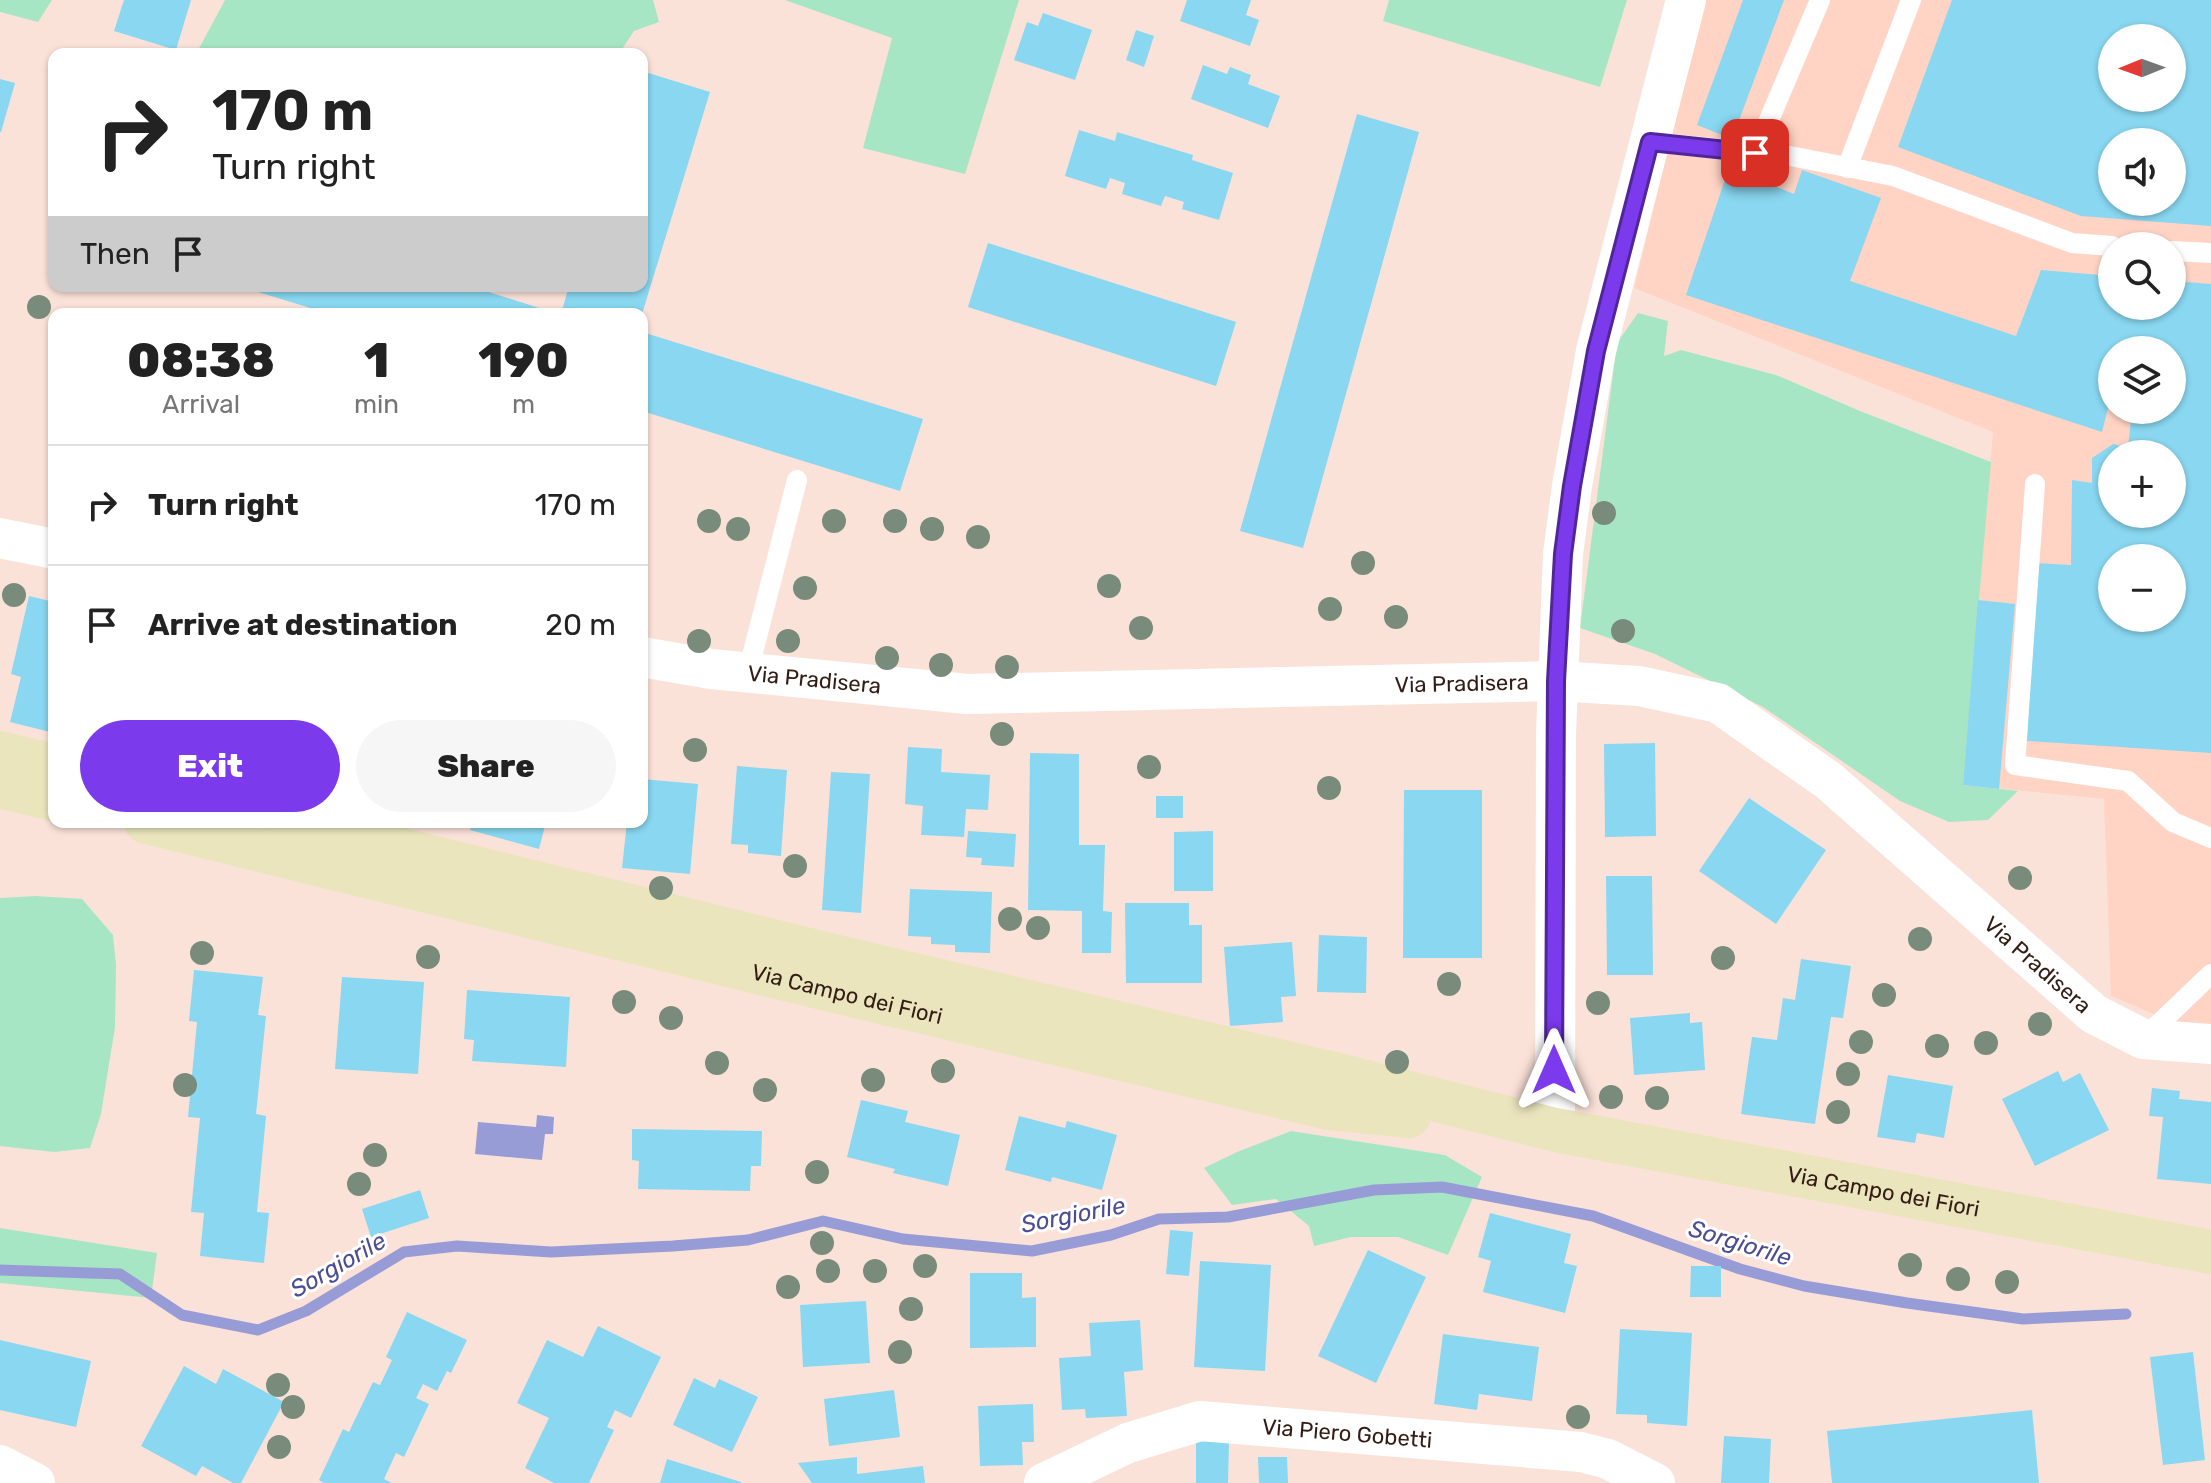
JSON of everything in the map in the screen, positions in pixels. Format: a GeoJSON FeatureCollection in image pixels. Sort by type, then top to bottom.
{"type":"FeatureCollection","features":[{"type":"Feature","properties":{"kind":"street"},"geometry":{"type":"LineString","coordinates":[[1555,1130],[1556,681],[1563,554],[1596,351],[1686,0]]}},
{"type":"Feature","properties":{"kind":"street"},"geometry":{"type":"LineString","coordinates":[[0,538],[48,548]]}},
{"type":"Feature","properties":{"kind":"street","name":"Via Pradisera"},"geometry":{"type":"LineString","coordinates":[[648,658],[711,669],[967,694],[1556,681],[1639,686],[1718,703],[1829,781],[2094,1014],[2143,1039],[2211,1044]]}},
{"type":"Feature","properties":{"kind":"street"},"geometry":{"type":"LineString","coordinates":[[0,753],[48,765]]}},
{"type":"Feature","properties":{"kind":"street"},"geometry":{"type":"LineString","coordinates":[[0,786],[48,798]]}},
{"type":"Feature","properties":{"kind":"street","name":"Via Campo dei Fiori"},"geometry":{"type":"LineString","coordinates":[[170,828],[822,988],[1329,1108],[1555,1130]]}},
{"type":"Feature","properties":{"kind":"street","name":"Via Campo dei Fiori"},"geometry":{"type":"LineString","coordinates":[[312,828],[1555,1130],[2211,1252]]}},
{"type":"Feature","properties":{"kind":"street","name":"Via Piero Gobetti"},"geometry":{"type":"LineString","coordinates":[[1044,1483],[1128,1443],[1200,1421],[1581,1452],[1608,1459],[1655,1483]]}},
{"type":"Feature","properties":{"kind":"street"},"geometry":{"type":"LineString","coordinates":[[0,1465],[35,1483]]}},
{"type":"Feature","properties":{"kind":"lane"},"geometry":{"type":"LineString","coordinates":[[1755,153],[1820,0]]}},
{"type":"Feature","properties":{"kind":"lane"},"geometry":{"type":"LineString","coordinates":[[1847,168],[1911,0]]}},
{"type":"Feature","properties":{"kind":"lane"},"geometry":{"type":"LineString","coordinates":[[1650,142],[1785,155],[1893,176],[2072,243],[2098,245]]}},
{"type":"Feature","properties":{"kind":"lane"},"geometry":{"type":"LineString","coordinates":[[2186,252],[2211,253]]}},
{"type":"Feature","properties":{"kind":"lane"},"geometry":{"type":"LineString","coordinates":[[748,672],[797,480]]}},
{"type":"Feature","properties":{"kind":"lane"},"geometry":{"type":"LineString","coordinates":[[2035,484],[2015,765],[2128,781],[2173,822],[2211,838]]}},
{"type":"Feature","properties":{"kind":"lane"},"geometry":{"type":"LineString","coordinates":[[2143,1039],[2211,974]]}},
{"type":"Feature","properties":{"kind":"shaded area"},"geometry":{"type":"Polygon","coordinates":[[[1705,0],[2211,0],[2211,1035],[2201,1034],[2111,996],[2104,799],[1963,785],[1993,432],[1634,288],[1705,0]]]}},
{"type":"Feature","properties":{"kind":"green space"},"geometry":{"type":"Polygon","coordinates":[[[0,0],[52,0],[38,22],[0,12],[0,0]]]}},
{"type":"Feature","properties":{"kind":"green space"},"geometry":{"type":"Polygon","coordinates":[[[225,0],[653,0],[659,22],[634,31],[623,48],[199,48],[225,0]]]}},
{"type":"Feature","properties":{"kind":"green space"},"geometry":{"type":"Polygon","coordinates":[[[785,0],[1019,0],[965,174],[863,148],[892,38],[785,0]]]}},
{"type":"Feature","properties":{"kind":"green space"},"geometry":{"type":"Polygon","coordinates":[[[1389,0],[1627,0],[1600,87],[1383,21],[1389,0]]]}},
{"type":"Feature","properties":{"kind":"green space"},"geometry":{"type":"Polygon","coordinates":[[[1638,313],[1668,321],[1664,356],[1681,350],[1776,375],[1991,462],[1963,785],[2018,791],[1988,820],[1949,822],[1900,801],[1763,707],[1655,654],[1580,628],[1617,343],[1638,313]]]}},
{"type":"Feature","properties":{"kind":"green space"},"geometry":{"type":"Polygon","coordinates":[[[36,896],[82,899],[113,935],[115,1027],[101,1114],[90,1148],[54,1152],[0,1146],[0,898],[36,896]]]}},
{"type":"Feature","properties":{"kind":"green space"},"geometry":{"type":"Polygon","coordinates":[[[1291,1131],[1445,1155],[1482,1177],[1448,1255],[1398,1237],[1351,1237],[1314,1246],[1309,1226],[1276,1199],[1232,1205],[1204,1168],[1291,1131]]]}},
{"type":"Feature","properties":{"kind":"green space"},"geometry":{"type":"Polygon","coordinates":[[[0,1228],[157,1253],[151,1298],[0,1283],[0,1228]]]}},
{"type":"Feature","properties":{"kind":"water"},"geometry":{"type":"Polygon","coordinates":[[[537,1115],[554,1117],[553,1134],[545,1134],[542,1160],[475,1154],[478,1122],[536,1127],[537,1115]]]}},
{"type":"Feature","properties":{"kind":"building"},"geometry":{"type":"Polygon","coordinates":[[[124,0],[191,0],[177,48],[114,31],[124,0]]]}},
{"type":"Feature","properties":{"kind":"building"},"geometry":{"type":"Polygon","coordinates":[[[1187,0],[1251,0],[1246,15],[1259,20],[1250,46],[1180,21],[1187,0]]]}},
{"type":"Feature","properties":{"kind":"building"},"geometry":{"type":"Polygon","coordinates":[[[1743,0],[1784,0],[1732,139],[1697,125],[1743,0]]]}},
{"type":"Feature","properties":{"kind":"building"},"geometry":{"type":"Polygon","coordinates":[[[1952,0],[2211,0],[2211,226],[2081,216],[1898,147],[1952,0]]]}},
{"type":"Feature","properties":{"kind":"building"},"geometry":{"type":"Polygon","coordinates":[[[1043,13],[1092,30],[1075,80],[1014,60],[1027,22],[1038,26],[1043,13]]]}},
{"type":"Feature","properties":{"kind":"building"},"geometry":{"type":"Polygon","coordinates":[[[1136,30],[1154,36],[1144,67],[1126,60],[1136,30]]]}},
{"type":"Feature","properties":{"kind":"building"},"geometry":{"type":"Polygon","coordinates":[[[1203,65],[1227,74],[1230,67],[1251,75],[1248,84],[1280,96],[1268,128],[1191,99],[1203,65]]]}},
{"type":"Feature","properties":{"kind":"building"},"geometry":{"type":"Polygon","coordinates":[[[648,73],[710,92],[644,308],[563,308],[567,292],[648,292],[648,73]]]}},
{"type":"Feature","properties":{"kind":"building"},"geometry":{"type":"Polygon","coordinates":[[[0,79],[15,83],[1,132],[0,132],[0,79]]]}},
{"type":"Feature","properties":{"kind":"building"},"geometry":{"type":"Polygon","coordinates":[[[1357,114],[1419,132],[1303,548],[1240,531],[1357,114]]]}},
{"type":"Feature","properties":{"kind":"building"},"geometry":{"type":"Polygon","coordinates":[[[1079,130],[1115,141],[1117,132],[1193,155],[1192,160],[1233,173],[1219,220],[1182,209],[1184,202],[1165,196],[1161,206],[1122,194],[1125,183],[1110,178],[1106,189],[1065,176],[1079,130]]]}},
{"type":"Feature","properties":{"kind":"building"},"geometry":{"type":"Polygon","coordinates":[[[1729,168],[1794,194],[1802,170],[1881,198],[1850,281],[2016,336],[2041,270],[2098,275],[2098,320],[2186,320],[2186,282],[2211,284],[2211,753],[2027,741],[2036,563],[2071,565],[2072,480],[2092,483],[2092,458],[2098,454],[2098,528],[2186,528],[2186,440],[2129,440],[2131,424],[2186,424],[2186,336],[2098,336],[2098,424],[2104,424],[2102,432],[1686,295],[1729,168]]]}},
{"type":"Feature","properties":{"kind":"building"},"geometry":{"type":"Polygon","coordinates":[[[988,243],[1236,322],[1216,386],[968,307],[988,243]]]}},
{"type":"Feature","properties":{"kind":"building"},"geometry":{"type":"Polygon","coordinates":[[[258,292],[489,292],[539,308],[310,308],[258,292]]]}},
{"type":"Feature","properties":{"kind":"building"},"geometry":{"type":"Polygon","coordinates":[[[648,334],[923,419],[900,491],[648,413],[648,334]]]}},
{"type":"Feature","properties":{"kind":"building"},"geometry":{"type":"Polygon","coordinates":[[[29,596],[48,601],[48,732],[10,722],[21,677],[11,674],[29,596]]]}},
{"type":"Feature","properties":{"kind":"building"},"geometry":{"type":"Polygon","coordinates":[[[1978,600],[2015,604],[1999,789],[1963,785],[1978,600]]]}},
{"type":"Feature","properties":{"kind":"building"},"geometry":{"type":"Polygon","coordinates":[[[1655,743],[1656,836],[1605,837],[1604,744],[1655,743]]]}},
{"type":"Feature","properties":{"kind":"building"},"geometry":{"type":"Polygon","coordinates":[[[908,747],[942,749],[941,772],[990,775],[988,810],[966,809],[964,837],[921,835],[923,806],[905,804],[908,747]]]}},
{"type":"Feature","properties":{"kind":"building"},"geometry":{"type":"Polygon","coordinates":[[[1030,753],[1079,754],[1079,845],[1105,845],[1103,911],[1112,912],[1111,953],[1082,953],[1082,911],[1028,910],[1030,753]]]}},
{"type":"Feature","properties":{"kind":"building"},"geometry":{"type":"Polygon","coordinates":[[[737,766],[787,770],[781,856],[748,853],[748,845],[731,844],[737,766]]]}},
{"type":"Feature","properties":{"kind":"building"},"geometry":{"type":"Polygon","coordinates":[[[831,772],[870,774],[861,913],[822,910],[831,772]]]}},
{"type":"Feature","properties":{"kind":"building"},"geometry":{"type":"Polygon","coordinates":[[[648,780],[698,784],[690,874],[622,868],[626,828],[648,828],[648,780]]]}},
{"type":"Feature","properties":{"kind":"building"},"geometry":{"type":"Polygon","coordinates":[[[1404,790],[1482,790],[1482,958],[1403,958],[1404,790]]]}},
{"type":"Feature","properties":{"kind":"building"},"geometry":{"type":"Polygon","coordinates":[[[1156,796],[1183,796],[1183,818],[1156,818],[1156,796]]]}},
{"type":"Feature","properties":{"kind":"building"},"geometry":{"type":"Polygon","coordinates":[[[1749,798],[1826,850],[1776,924],[1699,871],[1749,798]]]}},
{"type":"Feature","properties":{"kind":"building"},"geometry":{"type":"Polygon","coordinates":[[[470,828],[544,828],[539,849],[470,828]]]}},
{"type":"Feature","properties":{"kind":"building"},"geometry":{"type":"Polygon","coordinates":[[[968,831],[1016,834],[1014,867],[981,865],[982,858],[966,857],[968,831]]]}},
{"type":"Feature","properties":{"kind":"building"},"geometry":{"type":"Polygon","coordinates":[[[1213,831],[1213,891],[1174,891],[1174,832],[1213,831]]]}},
{"type":"Feature","properties":{"kind":"building"},"geometry":{"type":"Polygon","coordinates":[[[1606,876],[1652,876],[1653,975],[1607,975],[1606,876]]]}},
{"type":"Feature","properties":{"kind":"building"},"geometry":{"type":"Polygon","coordinates":[[[910,889],[992,892],[990,953],[955,952],[955,945],[931,944],[931,937],[908,936],[910,889]]]}},
{"type":"Feature","properties":{"kind":"building"},"geometry":{"type":"Polygon","coordinates":[[[1125,903],[1189,903],[1189,925],[1202,925],[1202,983],[1126,983],[1125,903]]]}},
{"type":"Feature","properties":{"kind":"building"},"geometry":{"type":"Polygon","coordinates":[[[1319,935],[1367,937],[1366,993],[1317,992],[1319,935]]]}},
{"type":"Feature","properties":{"kind":"building"},"geometry":{"type":"Polygon","coordinates":[[[1292,942],[1296,996],[1281,997],[1283,1022],[1230,1026],[1224,947],[1292,942]]]}},
{"type":"Feature","properties":{"kind":"building"},"geometry":{"type":"Polygon","coordinates":[[[1801,959],[1851,966],[1843,1018],[1831,1017],[1815,1124],[1741,1114],[1752,1037],[1777,1040],[1783,998],[1795,1000],[1801,959]]]}},
{"type":"Feature","properties":{"kind":"building"},"geometry":{"type":"Polygon","coordinates":[[[194,970],[263,977],[258,1015],[266,1016],[256,1114],[266,1116],[257,1212],[269,1213],[264,1263],[200,1256],[204,1213],[191,1212],[200,1118],[188,1117],[197,1022],[189,1021],[194,970]]]}},
{"type":"Feature","properties":{"kind":"building"},"geometry":{"type":"Polygon","coordinates":[[[342,977],[424,982],[418,1074],[335,1069],[342,977]]]}},
{"type":"Feature","properties":{"kind":"building"},"geometry":{"type":"Polygon","coordinates":[[[467,990],[570,997],[566,1067],[472,1061],[474,1040],[464,1039],[467,990]]]}},
{"type":"Feature","properties":{"kind":"building"},"geometry":{"type":"Polygon","coordinates":[[[1690,1013],[1690,1023],[1702,1022],[1705,1070],[1634,1075],[1630,1018],[1690,1013]]]}},
{"type":"Feature","properties":{"kind":"building"},"geometry":{"type":"Polygon","coordinates":[[[2058,1071],[2063,1082],[2080,1073],[2109,1130],[2035,1166],[2002,1099],[2058,1071]]]}},
{"type":"Feature","properties":{"kind":"building"},"geometry":{"type":"Polygon","coordinates":[[[1888,1075],[1953,1086],[1944,1138],[1917,1133],[1915,1143],[1877,1137],[1888,1075]]]}},
{"type":"Feature","properties":{"kind":"building"},"geometry":{"type":"Polygon","coordinates":[[[2152,1088],[2180,1091],[2179,1099],[2211,1102],[2211,1184],[2157,1179],[2163,1117],[2149,1116],[2152,1088]]]}},
{"type":"Feature","properties":{"kind":"building"},"geometry":{"type":"Polygon","coordinates":[[[861,1100],[908,1111],[905,1122],[960,1135],[948,1186],[893,1173],[895,1169],[847,1157],[861,1100]]]}},
{"type":"Feature","properties":{"kind":"building"},"geometry":{"type":"Polygon","coordinates":[[[1019,1116],[1065,1128],[1067,1121],[1117,1135],[1102,1190],[1052,1177],[1051,1182],[1005,1170],[1019,1116]]]}},
{"type":"Feature","properties":{"kind":"building"},"geometry":{"type":"Polygon","coordinates":[[[632,1129],[762,1131],[761,1166],[751,1166],[750,1191],[638,1189],[639,1161],[632,1160],[632,1129]]]}},
{"type":"Feature","properties":{"kind":"building"},"geometry":{"type":"Polygon","coordinates":[[[420,1190],[429,1218],[371,1237],[362,1209],[420,1190]]]}},
{"type":"Feature","properties":{"kind":"building"},"geometry":{"type":"Polygon","coordinates":[[[1490,1213],[1571,1234],[1564,1263],[1577,1266],[1565,1313],[1483,1292],[1491,1261],[1478,1257],[1490,1213]]]}},
{"type":"Feature","properties":{"kind":"building"},"geometry":{"type":"Polygon","coordinates":[[[1170,1230],[1193,1232],[1189,1276],[1166,1274],[1170,1230]]]}},
{"type":"Feature","properties":{"kind":"building"},"geometry":{"type":"Polygon","coordinates":[[[1368,1250],[1426,1277],[1376,1383],[1318,1356],[1368,1250]]]}},
{"type":"Feature","properties":{"kind":"building"},"geometry":{"type":"Polygon","coordinates":[[[1200,1261],[1271,1265],[1265,1371],[1194,1367],[1200,1261]]]}},
{"type":"Feature","properties":{"kind":"building"},"geometry":{"type":"Polygon","coordinates":[[[1691,1266],[1721,1266],[1721,1297],[1690,1297],[1691,1266]]]}},
{"type":"Feature","properties":{"kind":"building"},"geometry":{"type":"Polygon","coordinates":[[[970,1273],[1022,1273],[1022,1298],[1036,1297],[1036,1347],[970,1348],[970,1273]]]}},
{"type":"Feature","properties":{"kind":"building"},"geometry":{"type":"Polygon","coordinates":[[[866,1301],[870,1363],[803,1367],[800,1305],[866,1301]]]}},
{"type":"Feature","properties":{"kind":"building"},"geometry":{"type":"Polygon","coordinates":[[[407,1312],[467,1340],[451,1373],[447,1371],[437,1391],[423,1384],[416,1398],[429,1404],[404,1457],[396,1453],[384,1479],[392,1483],[324,1483],[319,1480],[343,1429],[349,1432],[373,1382],[380,1385],[392,1360],[386,1357],[407,1312]]]}},
{"type":"Feature","properties":{"kind":"building"},"geometry":{"type":"Polygon","coordinates":[[[1140,1320],[1143,1370],[1124,1372],[1127,1416],[1086,1418],[1085,1409],[1062,1410],[1059,1358],[1091,1356],[1089,1323],[1140,1320]]]}},
{"type":"Feature","properties":{"kind":"building"},"geometry":{"type":"Polygon","coordinates":[[[598,1326],[661,1357],[631,1418],[615,1410],[607,1427],[614,1430],[589,1483],[554,1483],[525,1468],[549,1418],[517,1403],[547,1340],[583,1357],[598,1326]]]}},
{"type":"Feature","properties":{"kind":"building"},"geometry":{"type":"Polygon","coordinates":[[[1620,1329],[1692,1333],[1687,1426],[1647,1423],[1647,1415],[1616,1414],[1620,1329]]]}},
{"type":"Feature","properties":{"kind":"building"},"geometry":{"type":"Polygon","coordinates":[[[1443,1334],[1539,1347],[1532,1401],[1479,1394],[1477,1410],[1434,1404],[1443,1334]]]}},
{"type":"Feature","properties":{"kind":"building"},"geometry":{"type":"Polygon","coordinates":[[[0,1340],[91,1361],[76,1427],[0,1410],[0,1340]]]}},
{"type":"Feature","properties":{"kind":"building"},"geometry":{"type":"Polygon","coordinates":[[[2193,1352],[2205,1460],[2163,1465],[2150,1357],[2193,1352]]]}},
{"type":"Feature","properties":{"kind":"building"},"geometry":{"type":"Polygon","coordinates":[[[184,1366],[216,1384],[223,1369],[284,1402],[241,1483],[233,1483],[202,1466],[196,1476],[141,1446],[184,1366]]]}},
{"type":"Feature","properties":{"kind":"building"},"geometry":{"type":"Polygon","coordinates":[[[694,1378],[715,1388],[719,1379],[758,1397],[732,1452],[673,1425],[694,1378]]]}},
{"type":"Feature","properties":{"kind":"building"},"geometry":{"type":"Polygon","coordinates":[[[894,1390],[900,1437],[829,1446],[824,1399],[894,1390]]]}},
{"type":"Feature","properties":{"kind":"building"},"geometry":{"type":"Polygon","coordinates":[[[1033,1404],[1034,1442],[1022,1442],[1023,1465],[980,1466],[978,1406],[1033,1404]]]}},
{"type":"Feature","properties":{"kind":"building"},"geometry":{"type":"Polygon","coordinates":[[[2032,1410],[2039,1483],[1832,1483],[1827,1431],[2032,1410]]]}},
{"type":"Feature","properties":{"kind":"building"},"geometry":{"type":"Polygon","coordinates":[[[1724,1436],[1771,1439],[1769,1483],[1721,1483],[1724,1436]]]}},
{"type":"Feature","properties":{"kind":"building"},"geometry":{"type":"Polygon","coordinates":[[[1196,1441],[1229,1442],[1228,1483],[1196,1483],[1196,1441]]]}},
{"type":"Feature","properties":{"kind":"building"},"geometry":{"type":"Polygon","coordinates":[[[857,1457],[857,1474],[923,1466],[925,1483],[812,1483],[798,1463],[857,1457]]]}},
{"type":"Feature","properties":{"kind":"building"},"geometry":{"type":"Polygon","coordinates":[[[1258,1457],[1287,1457],[1288,1483],[1259,1483],[1258,1457]]]}},
{"type":"Feature","properties":{"kind":"building"},"geometry":{"type":"Polygon","coordinates":[[[667,1459],[741,1482],[741,1483],[660,1483],[667,1459]]]}},
{"type":"Feature","properties":{"kind":"waterway","name":"Sorgiorile"},"geometry":{"type":"LineString","coordinates":[[0,1270],[120,1274],[182,1315],[258,1330],[306,1311],[404,1252],[457,1246],[551,1252],[673,1246],[748,1240],[823,1221],[903,1239],[1032,1251],[1111,1235],[1159,1219],[1228,1217],[1374,1190],[1442,1187],[1593,1216],[1740,1269],[1804,1286],[2023,1319],[2126,1314]]}},
{"type":"Feature","properties":{"kind":"route"},"geometry":{"type":"LineString","coordinates":[[1554,1070],[1556,681],[1563,554],[1596,351],[1650,142],[1755,153]]}}]}
